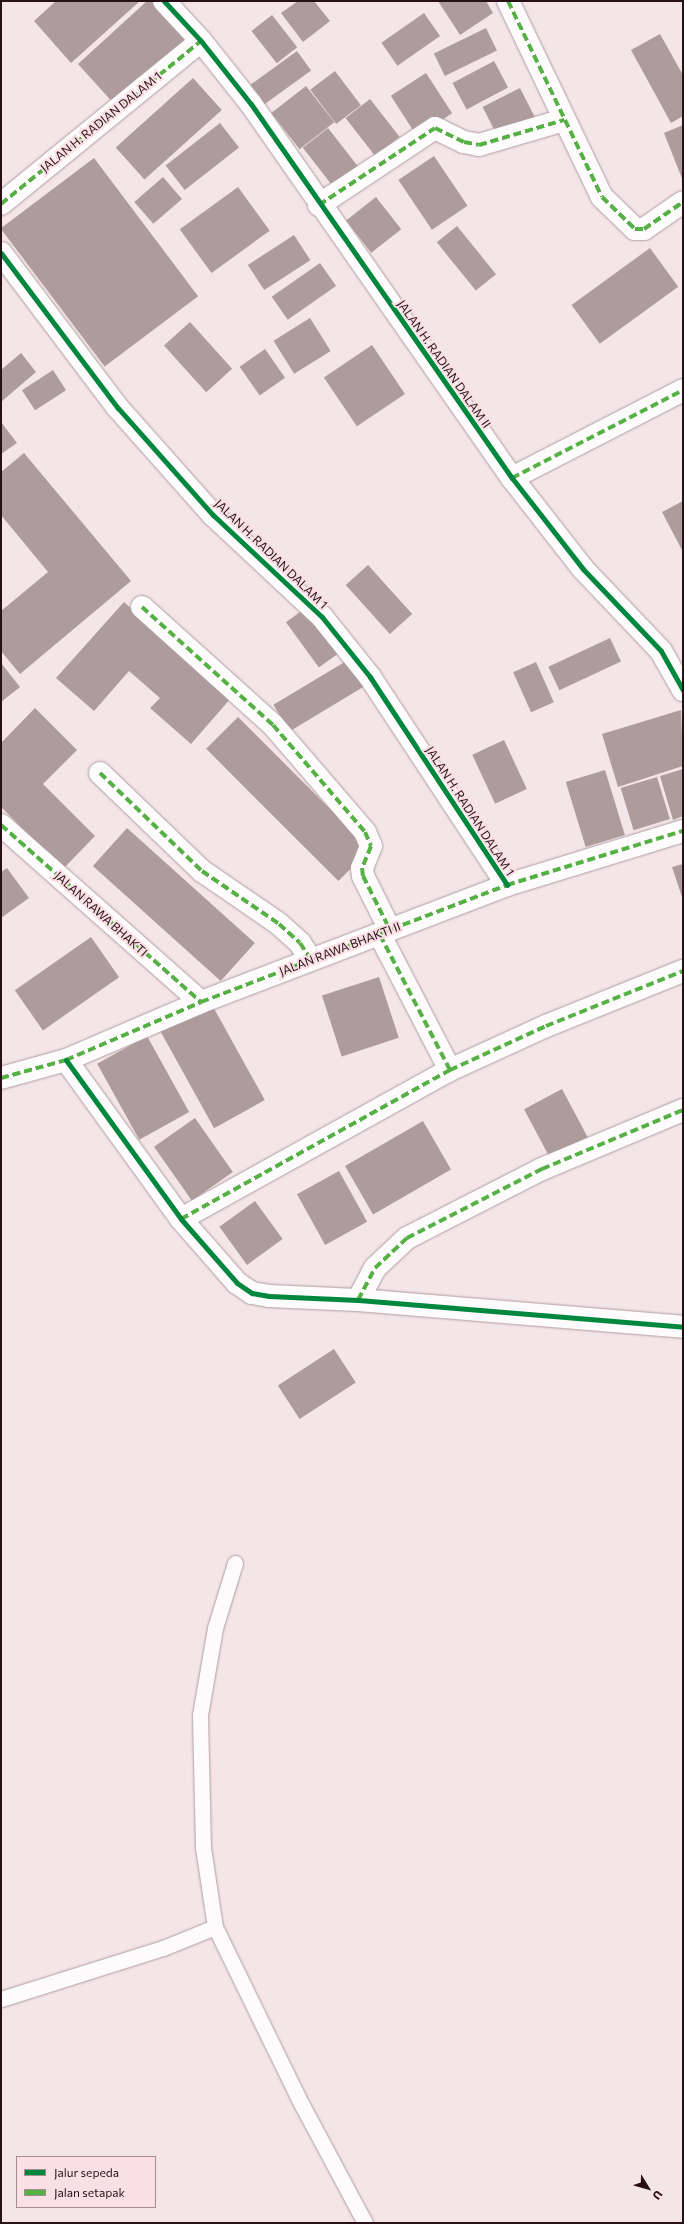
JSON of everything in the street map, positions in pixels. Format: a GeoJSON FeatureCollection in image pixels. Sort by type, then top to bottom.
{"type":"FeatureCollection","features":[{"type":"Feature","properties":{"kind":"street","name":"JALAN H. RADIAN DALAM II"},"geometry":{"type":"LineString","coordinates":[[164,1],[201,41],[251,104],[319,205],[512,478],[583,569],[661,651],[683,690]]}},
{"type":"Feature","properties":{"kind":"street"},"geometry":{"type":"LineString","coordinates":[[508,1],[602,197],[631,228],[644,229],[683,202]]}},
{"type":"Feature","properties":{"kind":"street","name":"JALAN H. RADIAN DALAM 1"},"geometry":{"type":"LineString","coordinates":[[1,204],[201,41]]}},
{"type":"Feature","properties":{"kind":"street"},"geometry":{"type":"LineString","coordinates":[[319,205],[435,128],[464,142],[479,145],[564,120]]}},
{"type":"Feature","properties":{"kind":"street","name":"JALAN H. RADIAN DALAM 1"},"geometry":{"type":"LineString","coordinates":[[1,253],[118,408],[213,515],[322,617],[356,659],[507,885]]}},
{"type":"Feature","properties":{"kind":"street"},"geometry":{"type":"LineString","coordinates":[[512,478],[683,390]]}},
{"type":"Feature","properties":{"kind":"street"},"geometry":{"type":"LineString","coordinates":[[142,607],[273,725],[365,832],[371,846],[362,868],[363,876],[385,932],[450,1070]]}},
{"type":"Feature","properties":{"kind":"street"},"geometry":{"type":"LineString","coordinates":[[100,773],[202,871],[279,924],[300,943],[311,960]]}},
{"type":"Feature","properties":{"kind":"street","name":"JALAN RAWA BHAKTI"},"geometry":{"type":"LineString","coordinates":[[1,825],[201,1002]]}},
{"type":"Feature","properties":{"kind":"street","name":"JALAN RAWA BHAKTI II"},"geometry":{"type":"LineString","coordinates":[[1,1078],[30,1072],[61,1062],[201,1002],[507,885],[683,831]]}},
{"type":"Feature","properties":{"kind":"street"},"geometry":{"type":"LineString","coordinates":[[181,1219],[450,1070],[546,1026],[683,971]]}},
{"type":"Feature","properties":{"kind":"street"},"geometry":{"type":"LineString","coordinates":[[61,1062],[181,1219],[237,1283],[252,1292],[269,1296],[358,1300],[683,1326]]}},
{"type":"Feature","properties":{"kind":"street"},"geometry":{"type":"LineString","coordinates":[[358,1300],[375,1268],[407,1238],[542,1169],[683,1110]]}},
{"type":"Feature","properties":{"kind":"lane"},"geometry":{"type":"LineString","coordinates":[[235,1563],[215,1628],[200,1715],[203,1848],[215,1927],[302,2104],[365,2223]]}},
{"type":"Feature","properties":{"kind":"lane"},"geometry":{"type":"LineString","coordinates":[[1,1999],[163,1948],[215,1927]]}},
{"type":"Feature","properties":{"kind":"building"},"geometry":{"type":"Polygon","coordinates":[[[56,1],[140,1],[71,63],[34,21],[56,1]]]}},
{"type":"Feature","properties":{"kind":"building"},"geometry":{"type":"Polygon","coordinates":[[[147,1],[157,1],[191,39],[116,106],[78,64],[147,1]]]}},
{"type":"Feature","properties":{"kind":"building"},"geometry":{"type":"Polygon","coordinates":[[[298,1],[314,1],[330,21],[303,42],[281,13],[298,1]]]}},
{"type":"Feature","properties":{"kind":"building"},"geometry":{"type":"Polygon","coordinates":[[[438,1],[486,1],[493,13],[460,35],[438,1]]]}},
{"type":"Feature","properties":{"kind":"building"},"geometry":{"type":"Polygon","coordinates":[[[424,13],[440,36],[397,66],[381,43],[424,13]]]}},
{"type":"Feature","properties":{"kind":"building"},"geometry":{"type":"Polygon","coordinates":[[[272,15],[297,47],[277,63],[252,31],[272,15]]]}},
{"type":"Feature","properties":{"kind":"building"},"geometry":{"type":"Polygon","coordinates":[[[486,28],[497,50],[445,76],[434,53],[486,28]]]}},
{"type":"Feature","properties":{"kind":"building"},"geometry":{"type":"Polygon","coordinates":[[[660,34],[683,75],[683,116],[671,123],[631,50],[660,34]]]}},
{"type":"Feature","properties":{"kind":"building"},"geometry":{"type":"Polygon","coordinates":[[[297,51],[311,70],[262,106],[248,87],[297,51]]]}},
{"type":"Feature","properties":{"kind":"building"},"geometry":{"type":"Polygon","coordinates":[[[494,61],[508,87],[467,110],[453,83],[494,61]]]}},
{"type":"Feature","properties":{"kind":"building"},"geometry":{"type":"Polygon","coordinates":[[[335,71],[361,105],[336,124],[310,90],[335,71]]]}},
{"type":"Feature","properties":{"kind":"building"},"geometry":{"type":"Polygon","coordinates":[[[426,73],[452,113],[417,136],[391,96],[426,73]]]}},
{"type":"Feature","properties":{"kind":"building"},"geometry":{"type":"Polygon","coordinates":[[[193,78],[222,110],[144,180],[116,148],[193,78]]]}},
{"type":"Feature","properties":{"kind":"building"},"geometry":{"type":"Polygon","coordinates":[[[306,86],[334,122],[300,149],[271,113],[306,86]]]}},
{"type":"Feature","properties":{"kind":"building"},"geometry":{"type":"Polygon","coordinates":[[[520,88],[535,118],[498,137],[483,107],[520,88]]]}},
{"type":"Feature","properties":{"kind":"building"},"geometry":{"type":"Polygon","coordinates":[[[370,99],[400,137],[375,156],[346,118],[370,99]]]}},
{"type":"Feature","properties":{"kind":"building"},"geometry":{"type":"Polygon","coordinates":[[[220,123],[239,147],[185,190],[166,165],[220,123]]]}},
{"type":"Feature","properties":{"kind":"building"},"geometry":{"type":"Polygon","coordinates":[[[683,125],[683,181],[664,133],[683,125]]]}},
{"type":"Feature","properties":{"kind":"building"},"geometry":{"type":"Polygon","coordinates":[[[328,128],[360,169],[335,189],[303,148],[328,128]]]}},
{"type":"Feature","properties":{"kind":"building"},"geometry":{"type":"Polygon","coordinates":[[[434,156],[468,206],[432,230],[398,180],[434,156]]]}},
{"type":"Feature","properties":{"kind":"building"},"geometry":{"type":"Polygon","coordinates":[[[94,158],[198,296],[105,367],[1,229],[94,158]]]}},
{"type":"Feature","properties":{"kind":"building"},"geometry":{"type":"Polygon","coordinates":[[[163,177],[182,199],[153,224],[134,202],[163,177]]]}},
{"type":"Feature","properties":{"kind":"building"},"geometry":{"type":"Polygon","coordinates":[[[238,187],[270,231],[211,273],[180,229],[238,187]]]}},
{"type":"Feature","properties":{"kind":"building"},"geometry":{"type":"Polygon","coordinates":[[[376,197],[401,229],[371,253],[346,220],[376,197]]]}},
{"type":"Feature","properties":{"kind":"building"},"geometry":{"type":"Polygon","coordinates":[[[457,226],[496,274],[476,291],[437,242],[457,226]]]}},
{"type":"Feature","properties":{"kind":"building"},"geometry":{"type":"Polygon","coordinates":[[[294,235],[310,260],[264,290],[248,265],[294,235]]]}},
{"type":"Feature","properties":{"kind":"building"},"geometry":{"type":"Polygon","coordinates":[[[650,248],[678,287],[600,344],[572,305],[650,248]]]}},
{"type":"Feature","properties":{"kind":"building"},"geometry":{"type":"Polygon","coordinates":[[[320,263],[336,286],[288,320],[272,297],[320,263]]]}},
{"type":"Feature","properties":{"kind":"building"},"geometry":{"type":"Polygon","coordinates":[[[310,318],[331,351],[294,374],[274,341],[310,318]]]}},
{"type":"Feature","properties":{"kind":"building"},"geometry":{"type":"Polygon","coordinates":[[[190,322],[232,369],[206,392],[164,345],[190,322]]]}},
{"type":"Feature","properties":{"kind":"building"},"geometry":{"type":"Polygon","coordinates":[[[372,345],[405,394],[357,426],[324,377],[372,345]]]}},
{"type":"Feature","properties":{"kind":"building"},"geometry":{"type":"Polygon","coordinates":[[[265,349],[285,378],[260,395],[240,367],[265,349]]]}},
{"type":"Feature","properties":{"kind":"building"},"geometry":{"type":"Polygon","coordinates":[[[21,353],[36,372],[1,402],[1,370],[21,353]]]}},
{"type":"Feature","properties":{"kind":"building"},"geometry":{"type":"Polygon","coordinates":[[[53,370],[66,390],[35,410],[22,390],[53,370]]]}},
{"type":"Feature","properties":{"kind":"building"},"geometry":{"type":"Polygon","coordinates":[[[1,422],[17,443],[1,454],[1,422]]]}},
{"type":"Feature","properties":{"kind":"building"},"geometry":{"type":"Polygon","coordinates":[[[24,453],[131,581],[20,674],[1,651],[1,611],[48,572],[1,515],[1,472],[24,453]]]}},
{"type":"Feature","properties":{"kind":"building"},"geometry":{"type":"Polygon","coordinates":[[[683,501],[683,552],[662,512],[683,501]]]}},
{"type":"Feature","properties":{"kind":"building"},"geometry":{"type":"Polygon","coordinates":[[[368,565],[412,614],[390,634],[346,585],[368,565]]]}},
{"type":"Feature","properties":{"kind":"building"},"geometry":{"type":"Polygon","coordinates":[[[124,602],[231,698],[191,744],[150,708],[160,698],[129,671],[94,711],[56,678],[124,602]]]}},
{"type":"Feature","properties":{"kind":"building"},"geometry":{"type":"Polygon","coordinates":[[[307,607],[340,652],[319,668],[286,622],[307,607]]]}},
{"type":"Feature","properties":{"kind":"building"},"geometry":{"type":"Polygon","coordinates":[[[610,638],[621,662],[559,690],[548,667],[610,638]]]}},
{"type":"Feature","properties":{"kind":"building"},"geometry":{"type":"Polygon","coordinates":[[[348,660],[364,687],[289,731],[273,705],[348,660]]]}},
{"type":"Feature","properties":{"kind":"building"},"geometry":{"type":"Polygon","coordinates":[[[536,662],[554,702],[531,712],[513,672],[536,662]]]}},
{"type":"Feature","properties":{"kind":"building"},"geometry":{"type":"Polygon","coordinates":[[[1,663],[20,687],[1,702],[1,663]]]}},
{"type":"Feature","properties":{"kind":"building"},"geometry":{"type":"Polygon","coordinates":[[[35,708],[77,750],[43,784],[95,836],[63,869],[1,807],[1,743],[35,708]]]}},
{"type":"Feature","properties":{"kind":"building"},"geometry":{"type":"Polygon","coordinates":[[[681,710],[683,766],[618,787],[602,734],[681,710]]]}},
{"type":"Feature","properties":{"kind":"building"},"geometry":{"type":"Polygon","coordinates":[[[238,717],[370,849],[338,881],[206,749],[238,717]]]}},
{"type":"Feature","properties":{"kind":"building"},"geometry":{"type":"Polygon","coordinates":[[[504,740],[527,789],[495,804],[472,755],[504,740]]]}},
{"type":"Feature","properties":{"kind":"building"},"geometry":{"type":"Polygon","coordinates":[[[683,769],[683,816],[673,820],[660,776],[683,769]]]}},
{"type":"Feature","properties":{"kind":"building"},"geometry":{"type":"Polygon","coordinates":[[[605,770],[625,835],[586,847],[566,782],[605,770]]]}},
{"type":"Feature","properties":{"kind":"building"},"geometry":{"type":"Polygon","coordinates":[[[657,777],[670,819],[634,830],[621,788],[657,777]]]}},
{"type":"Feature","properties":{"kind":"building"},"geometry":{"type":"Polygon","coordinates":[[[127,828],[255,943],[221,981],[93,866],[127,828]]]}},
{"type":"Feature","properties":{"kind":"building"},"geometry":{"type":"Polygon","coordinates":[[[683,864],[683,900],[672,867],[683,864]]]}},
{"type":"Feature","properties":{"kind":"building"},"geometry":{"type":"Polygon","coordinates":[[[7,868],[29,898],[1,918],[1,872],[7,868]]]}},
{"type":"Feature","properties":{"kind":"building"},"geometry":{"type":"Polygon","coordinates":[[[91,937],[119,977],[43,1030],[15,990],[91,937]]]}},
{"type":"Feature","properties":{"kind":"building"},"geometry":{"type":"Polygon","coordinates":[[[379,977],[399,1038],[342,1056],[322,996],[379,977]]]}},
{"type":"Feature","properties":{"kind":"building"},"geometry":{"type":"Polygon","coordinates":[[[211,1003],[265,1100],[214,1128],[160,1031],[211,1003]]]}},
{"type":"Feature","properties":{"kind":"building"},"geometry":{"type":"Polygon","coordinates":[[[147,1036],[189,1112],[139,1140],[97,1064],[147,1036]]]}},
{"type":"Feature","properties":{"kind":"building"},"geometry":{"type":"Polygon","coordinates":[[[562,1089],[588,1138],[550,1158],[524,1109],[562,1089]]]}},
{"type":"Feature","properties":{"kind":"building"},"geometry":{"type":"Polygon","coordinates":[[[195,1118],[233,1172],[192,1201],[154,1147],[195,1118]]]}},
{"type":"Feature","properties":{"kind":"building"},"geometry":{"type":"Polygon","coordinates":[[[423,1121],[451,1169],[373,1214],[345,1166],[423,1121]]]}},
{"type":"Feature","properties":{"kind":"building"},"geometry":{"type":"Polygon","coordinates":[[[339,1171],[367,1222],[325,1245],[297,1194],[339,1171]]]}},
{"type":"Feature","properties":{"kind":"building"},"geometry":{"type":"Polygon","coordinates":[[[255,1201],[283,1239],[247,1265],[219,1227],[255,1201]]]}},
{"type":"Feature","properties":{"kind":"building"},"geometry":{"type":"Polygon","coordinates":[[[334,1349],[356,1383],[300,1419],[278,1385],[334,1349]]]}},
{"type":"Feature","properties":{"kind":"marked path"},"geometry":{"type":"LineString","coordinates":[[508,1],[602,197],[635,229],[644,229],[683,202]]}},
{"type":"Feature","properties":{"kind":"marked path"},"geometry":{"type":"LineString","coordinates":[[1,204],[201,41]]}},
{"type":"Feature","properties":{"kind":"marked path"},"geometry":{"type":"LineString","coordinates":[[319,205],[435,128],[464,142],[479,145],[564,120]]}},
{"type":"Feature","properties":{"kind":"marked path"},"geometry":{"type":"LineString","coordinates":[[512,478],[683,390]]}},
{"type":"Feature","properties":{"kind":"marked path"},"geometry":{"type":"LineString","coordinates":[[142,607],[273,725],[365,832],[371,846],[362,868],[363,876],[390,930]]}},
{"type":"Feature","properties":{"kind":"marked path"},"geometry":{"type":"LineString","coordinates":[[100,773],[202,871],[279,924],[300,943],[311,960]]}},
{"type":"Feature","properties":{"kind":"marked path"},"geometry":{"type":"LineString","coordinates":[[1,825],[201,1002]]}},
{"type":"Feature","properties":{"kind":"marked path"},"geometry":{"type":"LineString","coordinates":[[1,1078],[66,1060],[201,1002],[507,885],[683,831]]}},
{"type":"Feature","properties":{"kind":"marked path"},"geometry":{"type":"LineString","coordinates":[[380,935],[450,1070]]}},
{"type":"Feature","properties":{"kind":"marked path"},"geometry":{"type":"LineString","coordinates":[[181,1219],[450,1070],[546,1026],[683,971]]}},
{"type":"Feature","properties":{"kind":"marked path"},"geometry":{"type":"LineString","coordinates":[[358,1300],[375,1268],[407,1238],[542,1169],[683,1110]]}},
{"type":"Feature","properties":{"kind":"cycle path"},"geometry":{"type":"LineString","coordinates":[[164,1],[201,41],[251,104],[512,478],[583,569],[661,651],[683,690]]}},
{"type":"Feature","properties":{"kind":"cycle path"},"geometry":{"type":"LineString","coordinates":[[1,253],[118,408],[213,515],[322,617],[370,677],[507,885]]}},
{"type":"Feature","properties":{"kind":"cycle path"},"geometry":{"type":"LineString","coordinates":[[66,1060],[181,1219],[237,1283],[252,1293],[269,1296],[358,1300],[683,1327]]}}]}
